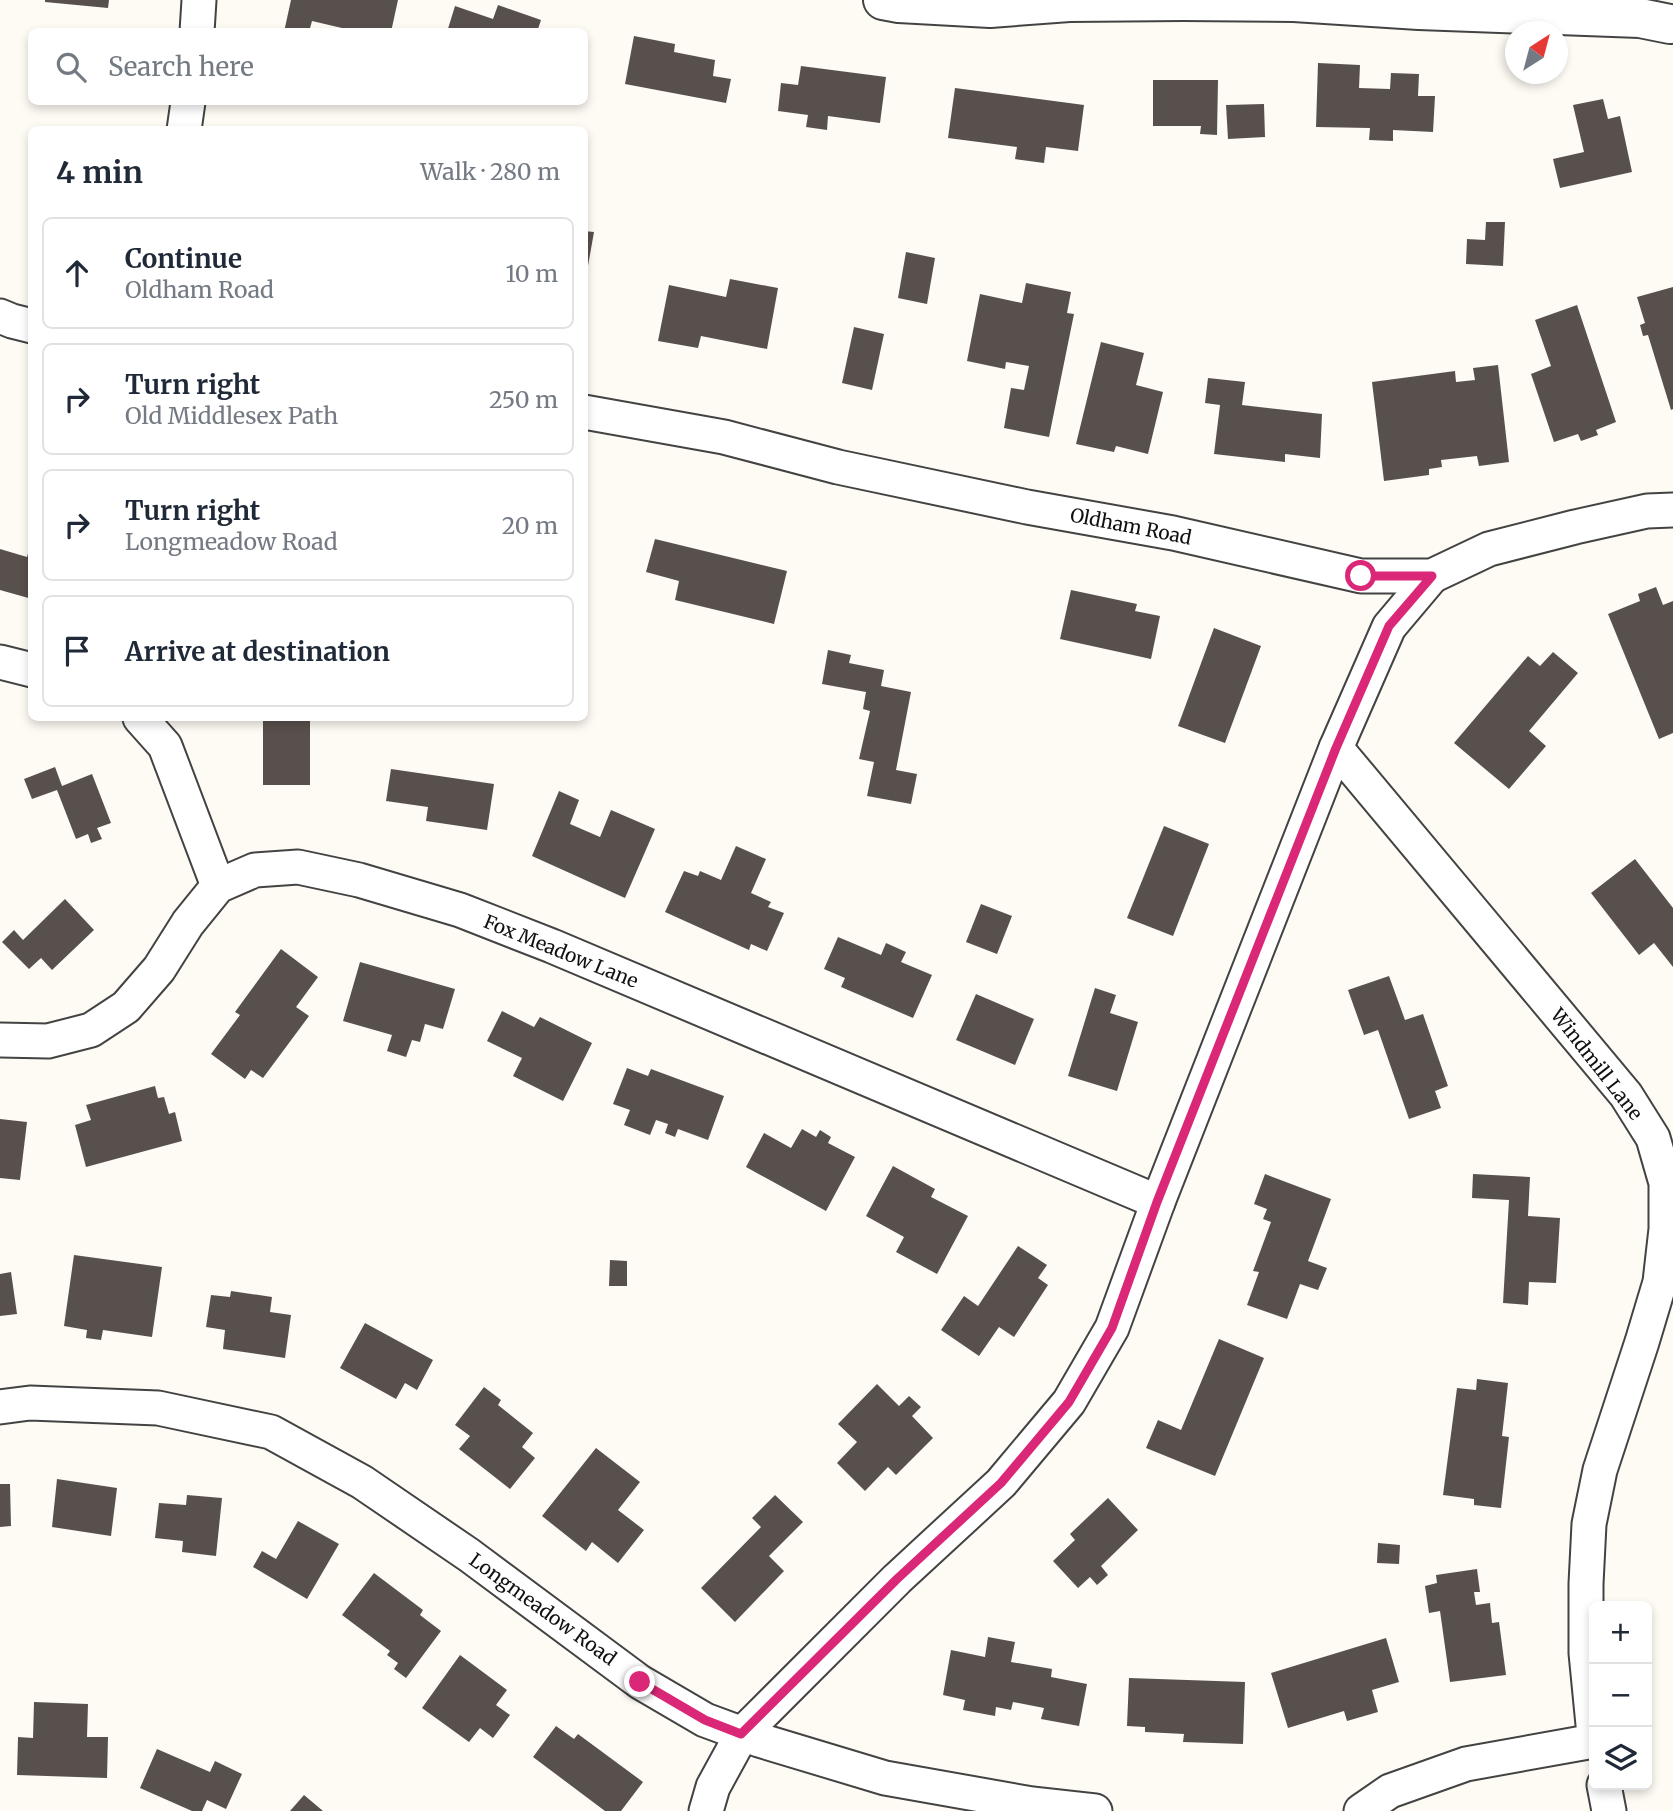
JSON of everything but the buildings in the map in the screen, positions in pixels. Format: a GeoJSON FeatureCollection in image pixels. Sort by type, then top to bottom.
{"type":"FeatureCollection","features":[{"type":"Feature","properties":{"kind":"street"},"geometry":{"type":"LineString","coordinates":[[197,28],[199,0]]}},
{"type":"Feature","properties":{"kind":"street"},"geometry":{"type":"LineString","coordinates":[[883,0],[990,8],[1069,1],[1294,2],[1419,10],[1666,17]]}},
{"type":"Feature","properties":{"kind":"street"},"geometry":{"type":"LineString","coordinates":[[185,126],[188,105]]}},
{"type":"Feature","properties":{"kind":"street"},"geometry":{"type":"LineString","coordinates":[[0,316],[28,325]]}},
{"type":"Feature","properties":{"kind":"street","name":"Oldham Road"},"geometry":{"type":"LineString","coordinates":[[588,413],[723,438],[838,467],[1027,507],[1173,533],[1361,576],[1432,576],[1489,549],[1647,511],[1673,510]]}},
{"type":"Feature","properties":{"kind":"street"},"geometry":{"type":"LineString","coordinates":[[706,1811],[713,1787],[741,1734],[897,1579],[1001,1483],[1069,1402],[1112,1328],[1157,1202],[1336,748],[1389,626],[1432,576]]}},
{"type":"Feature","properties":{"kind":"street"},"geometry":{"type":"LineString","coordinates":[[0,662],[28,669]]}},
{"type":"Feature","properties":{"kind":"street"},"geometry":{"type":"LineString","coordinates":[[143,721],[165,746],[218,886]]}},
{"type":"Feature","properties":{"kind":"street","name":"Windmill Lane"},"geometry":{"type":"LineString","coordinates":[[1336,748],[1626,1094],[1653,1138],[1665,1183],[1666,1229],[1660,1282],[1600,1470],[1589,1524],[1587,1653],[1593,1727]]}},
{"type":"Feature","properties":{"kind":"street","name":"Fox Meadow Lane"},"geometry":{"type":"LineString","coordinates":[[0,1040],[48,1041],[92,1031],[126,1007],[159,969],[188,923],[218,886],[255,870],[298,867],[359,880],[460,910],[552,946],[1157,1202]]}},
{"type":"Feature","properties":{"kind":"street","name":"Longmeadow Road"},"geometry":{"type":"LineString","coordinates":[[0,1407],[30,1403],[158,1408],[271,1432],[362,1482],[469,1555],[640,1682],[705,1720],[741,1734],[885,1778],[1032,1804],[1095,1811]]}},
{"type":"Feature","properties":{"kind":"street"},"geometry":{"type":"LineString","coordinates":[[1361,1811],[1390,1791],[1466,1764],[1589,1742]]}},
{"type":"Feature","properties":{"kind":"street"},"geometry":{"type":"LineString","coordinates":[[1605,1790],[1609,1811]]}},
{"type":"Feature","properties":{"kind":"route"},"geometry":{"type":"LineString","coordinates":[[640,1682],[705,1720],[741,1734],[897,1579],[1001,1483],[1069,1402],[1112,1328],[1157,1202],[1336,748],[1389,626],[1432,576],[1361,576]]}}]}
